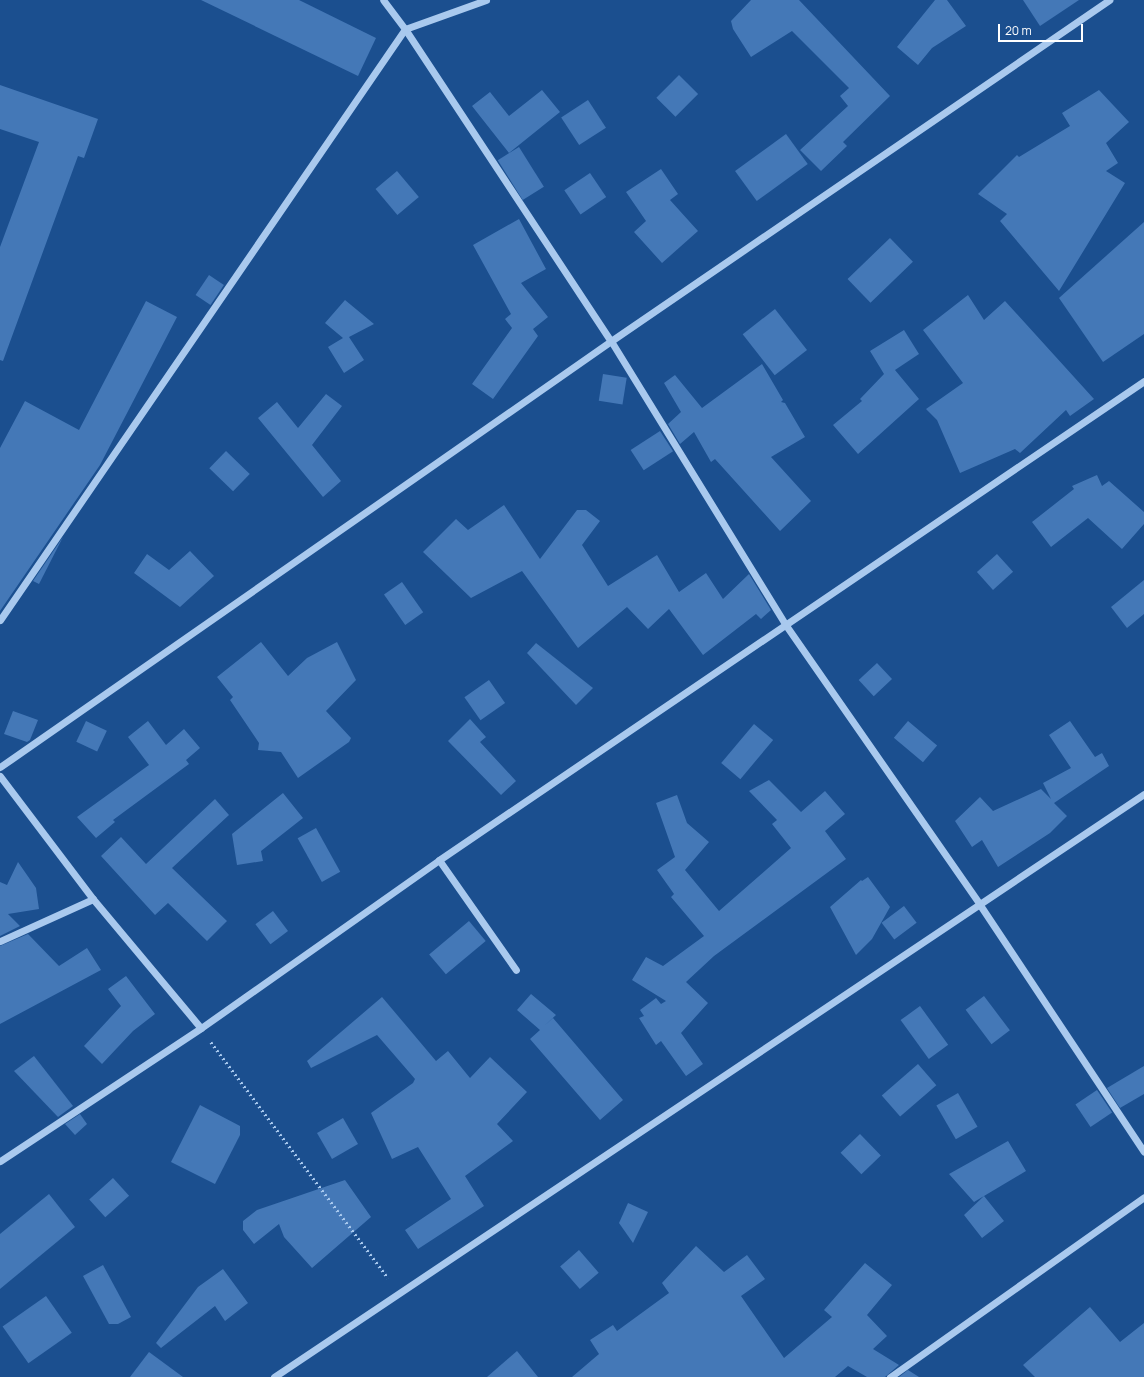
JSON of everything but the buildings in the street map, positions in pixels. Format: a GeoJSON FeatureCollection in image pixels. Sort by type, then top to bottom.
{"type":"FeatureCollection","features":[{"type":"Feature","properties":{"kind":"street"},"geometry":{"type":"LineString","coordinates":[[383,0],[404,29],[611,341],[785,624],[980,905],[1144,1152]]}},
{"type":"Feature","properties":{"kind":"street"},"geometry":{"type":"LineString","coordinates":[[0,620],[404,29],[486,0]]}},
{"type":"Feature","properties":{"kind":"street"},"geometry":{"type":"LineString","coordinates":[[0,767],[611,341],[1109,0]]}},
{"type":"Feature","properties":{"kind":"street"},"geometry":{"type":"LineString","coordinates":[[0,1161],[201,1028],[439,860],[1144,381]]}},
{"type":"Feature","properties":{"kind":"street"},"geometry":{"type":"LineString","coordinates":[[0,776],[93,899],[201,1028]]}},
{"type":"Feature","properties":{"kind":"street"},"geometry":{"type":"LineString","coordinates":[[274,1377],[398,1292],[980,905],[1144,794]]}},
{"type":"Feature","properties":{"kind":"street"},"geometry":{"type":"LineString","coordinates":[[439,860],[516,970]]}},
{"type":"Feature","properties":{"kind":"street"},"geometry":{"type":"LineString","coordinates":[[0,941],[93,899]]}},
{"type":"Feature","properties":{"kind":"street"},"geometry":{"type":"LineString","coordinates":[[890,1377],[1144,1197]]}},
{"type":"Feature","properties":{"kind":"path"},"geometry":{"type":"LineString","coordinates":[[201,1028],[398,1292]]}}]}
